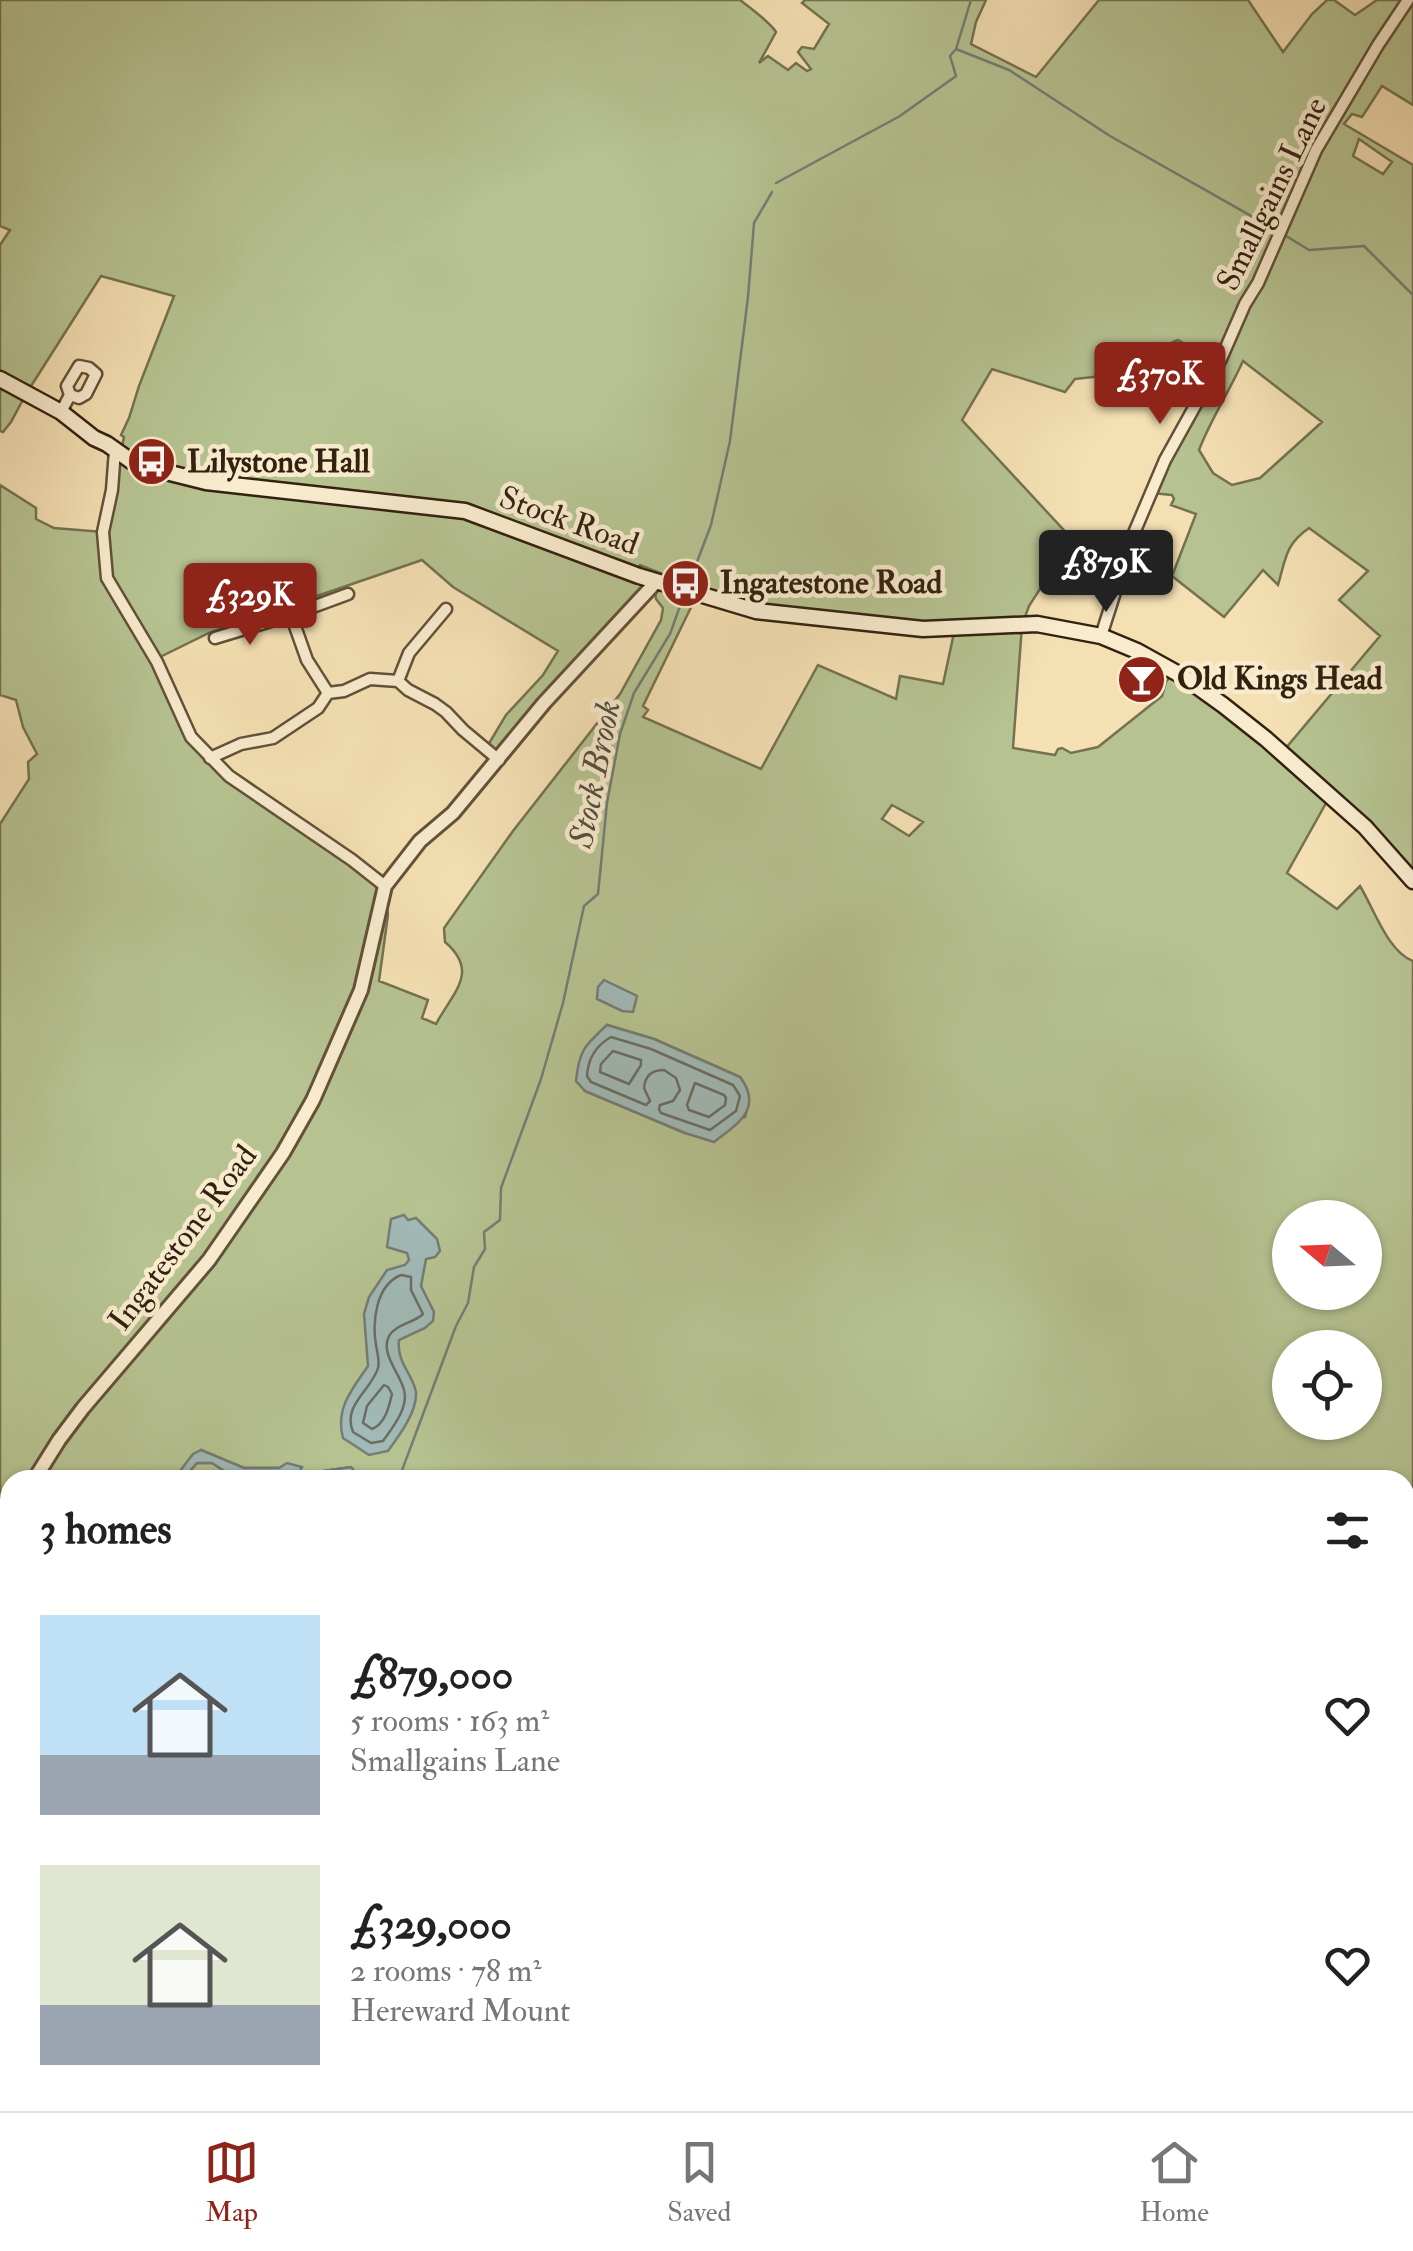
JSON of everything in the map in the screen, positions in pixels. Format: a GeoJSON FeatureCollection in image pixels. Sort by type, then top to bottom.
{"type":"FeatureCollection","features":[{"type":"Feature","properties":{"kind":"main road","name":"Stock Road"},"geometry":{"type":"LineString","coordinates":[[0,379],[61,412],[94,438],[146,467],[206,482],[464,511],[656,582],[756,611],[923,628],[1037,624],[1101,636],[1184,676],[1223,704],[1365,827],[1413,881]]}},
{"type":"Feature","properties":{"kind":"street","name":"Smallgains Lane"},"geometry":{"type":"LineString","coordinates":[[1101,636],[1134,533],[1166,460],[1221,358],[1316,150],[1408,0]]}},
{"type":"Feature","properties":{"kind":"street"},"geometry":{"type":"LineString","coordinates":[[61,412],[70,395]]}},
{"type":"Feature","properties":{"kind":"street"},"geometry":{"type":"LineString","coordinates":[[115,450],[103,532],[107,578],[157,662],[190,737],[229,776],[384,886]]}},
{"type":"Feature","properties":{"kind":"street","name":"Ingatestone Road"},"geometry":{"type":"LineString","coordinates":[[40,1470],[82,1408],[209,1260],[283,1153],[312,1100],[361,990],[384,886],[420,841],[453,813],[544,703],[656,582]]}},
{"type":"Feature","properties":{"kind":"street"},"geometry":{"type":"LineString","coordinates":[[215,638],[348,594]]}},
{"type":"Feature","properties":{"kind":"street"},"geometry":{"type":"LineString","coordinates":[[398,681],[409,653],[446,609]]}},
{"type":"Feature","properties":{"kind":"street"},"geometry":{"type":"LineString","coordinates":[[290,615],[307,660],[328,694]]}},
{"type":"Feature","properties":{"kind":"street"},"geometry":{"type":"LineString","coordinates":[[210,758],[240,744],[273,738],[318,708],[328,694],[370,679],[398,681],[436,704],[498,760]]}},
{"type":"Feature","properties":{"kind":"green space"},"geometry":{"type":"Polygon","coordinates":[[[0,0],[740,0],[776,32],[759,63],[768,56],[788,70],[796,63],[807,71],[811,69],[798,52],[802,47],[814,49],[829,24],[802,3],[805,0],[986,0],[971,44],[1036,77],[1099,0],[1248,0],[1283,52],[1327,0],[1334,0],[1355,15],[1377,0],[1413,0],[1413,105],[1382,86],[1362,117],[1352,114],[1344,124],[1413,165],[1413,870],[1370,821],[1330,796],[1287,873],[1337,909],[1360,886],[1396,949],[1413,961],[1413,1470],[284,1470],[244,1468],[201,1450],[184,1470],[0,1470],[0,824],[29,779],[28,762],[37,754],[23,727],[16,700],[0,695],[0,485],[36,508],[36,519],[54,528],[103,532],[124,437],[121,435],[174,296],[101,276],[3,432],[0,245],[10,230],[0,226],[0,0]],[[1359,139],[1353,156],[1383,174],[1392,162],[1359,139]],[[1178,340],[1127,385],[1102,376],[1075,379],[1065,392],[992,369],[962,420],[1072,539],[1029,606],[1022,625],[1013,748],[1055,755],[1062,748],[1071,753],[1098,747],[1162,696],[1171,675],[1285,749],[1380,636],[1339,600],[1368,571],[1309,528],[1291,546],[1278,585],[1263,570],[1224,617],[1172,576],[1196,514],[1171,505],[1172,495],[1151,493],[1217,364],[1178,340]],[[1243,361],[1199,450],[1213,473],[1232,485],[1260,478],[1322,422],[1243,361]],[[422,560],[209,633],[156,659],[191,737],[210,758],[385,886],[388,915],[379,981],[428,1000],[422,1018],[436,1024],[456,992],[462,973],[461,963],[445,942],[444,928],[513,831],[620,694],[661,620],[663,608],[655,593],[663,584],[672,586],[673,578],[640,565],[635,574],[656,582],[499,760],[485,750],[506,715],[543,675],[558,651],[453,587],[422,560]],[[696,597],[643,706],[648,710],[643,717],[761,769],[818,665],[896,699],[900,676],[943,684],[955,628],[696,597]],[[892,805],[882,819],[909,836],[923,822],[892,805]],[[607,1025],[585,1091],[685,1133],[745,1117],[748,1096],[740,1077],[654,1039],[607,1025]]]}},
{"type":"Feature","properties":{"kind":"green space"},"geometry":{"type":"Polygon","coordinates":[[[197,1463],[212,1463],[223,1470],[190,1470],[197,1463]]]}},
{"type":"Feature","properties":{"kind":"water"},"geometry":{"type":"Polygon","coordinates":[[[604,980],[637,996],[633,1012],[597,999],[598,987],[604,980]]]}},
{"type":"Feature","properties":{"kind":"water"},"geometry":{"type":"Polygon","coordinates":[[[607,1025],[654,1039],[740,1077],[749,1098],[745,1115],[714,1142],[585,1091],[576,1081],[581,1056],[607,1025]]]}},
{"type":"Feature","properties":{"kind":"water"},"geometry":{"type":"Polygon","coordinates":[[[404,1215],[408,1220],[416,1218],[437,1239],[440,1251],[426,1259],[421,1286],[434,1312],[433,1321],[399,1340],[400,1356],[415,1387],[414,1408],[388,1451],[369,1455],[343,1438],[341,1418],[368,1366],[364,1314],[369,1297],[387,1270],[409,1260],[407,1253],[387,1247],[391,1219],[404,1215]]]}},
{"type":"Feature","properties":{"kind":"water"},"geometry":{"type":"Polygon","coordinates":[[[201,1450],[244,1468],[279,1468],[287,1463],[302,1467],[300,1470],[223,1470],[212,1463],[197,1463],[191,1470],[181,1470],[201,1450]]]}},
{"type":"Feature","properties":{"kind":"waterway","name":"Stock Brook"},"geometry":{"type":"LineString","coordinates":[[776,183],[900,116],[956,76],[950,56],[956,49],[971,0]]}},
{"type":"Feature","properties":{"kind":"waterway"},"geometry":{"type":"LineString","coordinates":[[956,49],[1009,70],[1110,136],[1276,230]]}},
{"type":"Feature","properties":{"kind":"waterway","name":"Stock Brook"},"geometry":{"type":"LineString","coordinates":[[689,583],[711,525],[730,441],[754,223],[772,192]]}},
{"type":"Feature","properties":{"kind":"waterway","name":"Stock Brook"},"geometry":{"type":"LineString","coordinates":[[1283,234],[1309,250],[1364,246],[1413,295]]}},
{"type":"Feature","properties":{"kind":"waterway","name":"Stock Brook"},"geometry":{"type":"LineString","coordinates":[[402,1470],[468,1303],[474,1267],[485,1249],[484,1232],[500,1220],[501,1188],[541,1079],[563,1003],[584,906],[598,894],[607,803],[620,734],[634,693],[670,634],[684,595]]}},
{"type":"Feature","properties":{"kind":"place","name":"Lilystone Hall"},"geometry":{"type":"Point","coordinates":[152,462]}},
{"type":"Feature","properties":{"kind":"place","name":"Ingatestone Road"},"geometry":{"type":"Point","coordinates":[685,583]}},
{"type":"Feature","properties":{"kind":"place","name":"Old Kings Head"},"geometry":{"type":"Point","coordinates":[1142,679]}}]}
